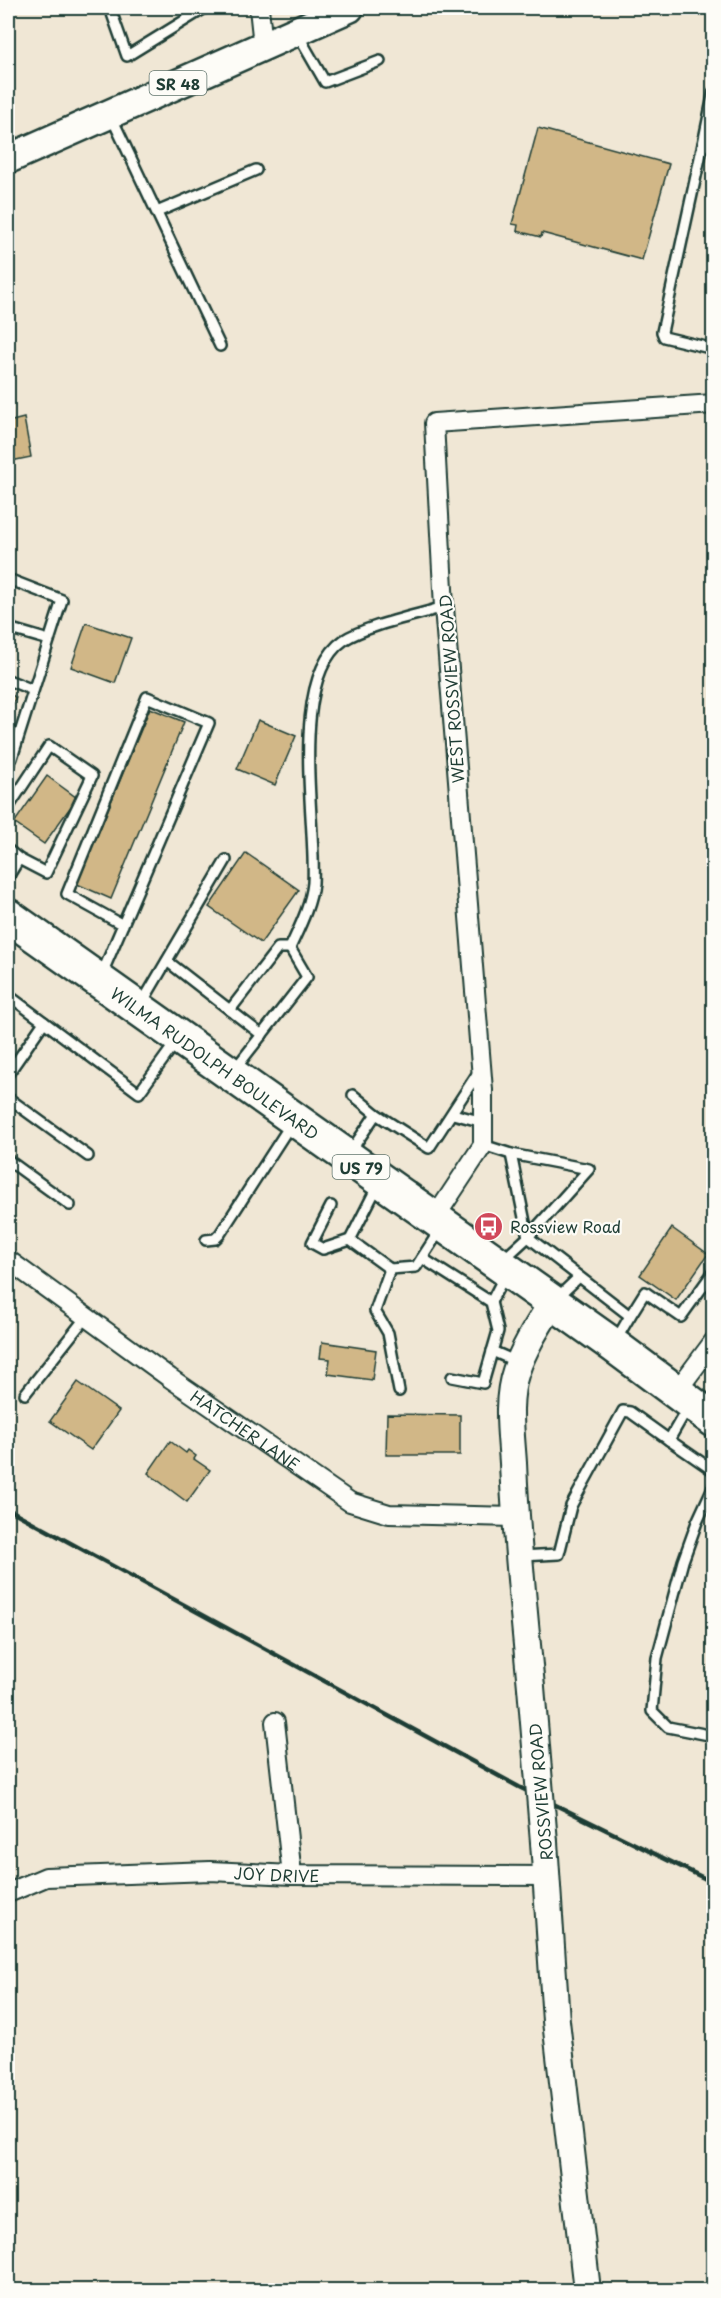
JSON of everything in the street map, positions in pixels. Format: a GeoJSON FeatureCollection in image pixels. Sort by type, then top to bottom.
{"type":"FeatureCollection","features":[{"type":"Feature","properties":{"kind":"highway","name":"WILMA RUDOLPH BOULEVARD"},"geometry":{"type":"LineString","coordinates":[[8,916],[613,1345],[693,1405]]}},
{"type":"Feature","properties":{"kind":"main road","name":"SR 48"},"geometry":{"type":"LineString","coordinates":[[8,159],[349,8]]}},
{"type":"Feature","properties":{"kind":"street"},"geometry":{"type":"LineString","coordinates":[[259,8],[263,45]]}},
{"type":"Feature","properties":{"kind":"street","name":"WEST ROSSVIEW ROAD"},"geometry":{"type":"LineString","coordinates":[[483,1145],[482,1067],[444,607],[434,423],[714,404]]}},
{"type":"Feature","properties":{"kind":"street"},"geometry":{"type":"LineString","coordinates":[[439,1222],[483,1145]]}},
{"type":"Feature","properties":{"kind":"street","name":"HATCHER LANE"},"geometry":{"type":"LineString","coordinates":[[8,1260],[170,1378],[350,1502],[390,1514],[515,1517]]}},
{"type":"Feature","properties":{"kind":"street","name":"ROSSVIEW ROAD"},"geometry":{"type":"LineString","coordinates":[[552,1303],[519,1363],[510,1402],[515,1517],[548,1876],[555,2021],[587,2290]]}},
{"type":"Feature","properties":{"kind":"street"},"geometry":{"type":"LineString","coordinates":[[693,1405],[714,1341]]}},
{"type":"Feature","properties":{"kind":"street"},"geometry":{"type":"LineString","coordinates":[[275,1722],[292,1875]]}},
{"type":"Feature","properties":{"kind":"street","name":"JOY DRIVE"},"geometry":{"type":"LineString","coordinates":[[8,1893],[46,1877],[210,1870],[292,1875],[548,1876]]}},
{"type":"Feature","properties":{"kind":"lane"},"geometry":{"type":"LineString","coordinates":[[110,8],[127,56],[205,8]]}},
{"type":"Feature","properties":{"kind":"lane"},"geometry":{"type":"LineString","coordinates":[[296,31],[325,82],[380,61]]}},
{"type":"Feature","properties":{"kind":"lane"},"geometry":{"type":"LineString","coordinates":[[714,91],[662,332],[664,337],[714,349]]}},
{"type":"Feature","properties":{"kind":"lane"},"geometry":{"type":"LineString","coordinates":[[110,114],[220,346]]}},
{"type":"Feature","properties":{"kind":"lane"},"geometry":{"type":"LineString","coordinates":[[703,144],[714,147]]}},
{"type":"Feature","properties":{"kind":"lane"},"geometry":{"type":"LineString","coordinates":[[157,212],[256,170]]}},
{"type":"Feature","properties":{"kind":"lane"},"geometry":{"type":"LineString","coordinates":[[8,579],[62,600],[8,765]]}},
{"type":"Feature","properties":{"kind":"lane"},"geometry":{"type":"LineString","coordinates":[[290,948],[302,923],[313,884],[308,734],[320,672],[344,640],[444,607]]}},
{"type":"Feature","properties":{"kind":"lane"},"geometry":{"type":"LineString","coordinates":[[8,628],[49,640]]}},
{"type":"Feature","properties":{"kind":"lane"},"geometry":{"type":"LineString","coordinates":[[8,680],[33,690]]}},
{"type":"Feature","properties":{"kind":"lane"},"geometry":{"type":"LineString","coordinates":[[99,981],[123,925],[209,723],[147,697],[67,894],[123,925]]}},
{"type":"Feature","properties":{"kind":"lane"},"geometry":{"type":"LineString","coordinates":[[8,808],[49,746],[92,776],[46,873],[19,859],[8,850]]}},
{"type":"Feature","properties":{"kind":"lane"},"geometry":{"type":"LineString","coordinates":[[8,877],[19,859]]}},
{"type":"Feature","properties":{"kind":"lane"},"geometry":{"type":"LineString","coordinates":[[139,1009],[226,860]]}},
{"type":"Feature","properties":{"kind":"lane"},"geometry":{"type":"LineString","coordinates":[[230,1010],[278,948],[290,948]]}},
{"type":"Feature","properties":{"kind":"lane"},"geometry":{"type":"LineString","coordinates":[[231,1074],[307,977],[290,948]]}},
{"type":"Feature","properties":{"kind":"lane"},"geometry":{"type":"LineString","coordinates":[[167,961],[262,1035]]}},
{"type":"Feature","properties":{"kind":"lane"},"geometry":{"type":"LineString","coordinates":[[8,995],[139,1093],[179,1037]]}},
{"type":"Feature","properties":{"kind":"lane"},"geometry":{"type":"LineString","coordinates":[[8,1074],[44,1022]]}},
{"type":"Feature","properties":{"kind":"lane"},"geometry":{"type":"LineString","coordinates":[[353,1095],[376,1114],[429,1148],[482,1067]]}},
{"type":"Feature","properties":{"kind":"lane"},"geometry":{"type":"LineString","coordinates":[[8,1098],[88,1156]]}},
{"type":"Feature","properties":{"kind":"lane"},"geometry":{"type":"LineString","coordinates":[[347,1157],[376,1114]]}},
{"type":"Feature","properties":{"kind":"lane"},"geometry":{"type":"LineString","coordinates":[[453,1114],[483,1122]]}},
{"type":"Feature","properties":{"kind":"lane"},"geometry":{"type":"LineString","coordinates":[[206,1240],[215,1239],[220,1234],[294,1119]]}},
{"type":"Feature","properties":{"kind":"lane"},"geometry":{"type":"LineString","coordinates":[[452,1377],[483,1383],[498,1331],[491,1302],[502,1267],[589,1169],[512,1154],[483,1145]]}},
{"type":"Feature","properties":{"kind":"lane"},"geometry":{"type":"LineString","coordinates":[[512,1154],[528,1237],[630,1316]]}},
{"type":"Feature","properties":{"kind":"lane"},"geometry":{"type":"LineString","coordinates":[[8,1160],[70,1205]]}},
{"type":"Feature","properties":{"kind":"lane"},"geometry":{"type":"LineString","coordinates":[[331,1206],[312,1243],[322,1249],[350,1240],[381,1181]]}},
{"type":"Feature","properties":{"kind":"lane"},"geometry":{"type":"LineString","coordinates":[[350,1240],[390,1269],[416,1267],[439,1222]]}},
{"type":"Feature","properties":{"kind":"lane"},"geometry":{"type":"LineString","coordinates":[[422,1258],[491,1302]]}},
{"type":"Feature","properties":{"kind":"lane"},"geometry":{"type":"LineString","coordinates":[[390,1269],[375,1311],[388,1333],[399,1391]]}},
{"type":"Feature","properties":{"kind":"lane"},"geometry":{"type":"LineString","coordinates":[[613,1345],[645,1292],[681,1317],[714,1271]]}},
{"type":"Feature","properties":{"kind":"lane"},"geometry":{"type":"LineString","coordinates":[[552,1303],[579,1277]]}},
{"type":"Feature","properties":{"kind":"lane"},"geometry":{"type":"LineString","coordinates":[[25,1394],[86,1317]]}},
{"type":"Feature","properties":{"kind":"lane"},"geometry":{"type":"LineString","coordinates":[[492,1352],[519,1363]]}},
{"type":"Feature","properties":{"kind":"lane"},"geometry":{"type":"LineString","coordinates":[[669,1440],[693,1405]]}},
{"type":"Feature","properties":{"kind":"lane"},"geometry":{"type":"LineString","coordinates":[[519,1557],[559,1554],[572,1506],[624,1411],[630,1412],[714,1471]]}},
{"type":"Feature","properties":{"kind":"lane"},"geometry":{"type":"LineString","coordinates":[[714,1485],[683,1561],[659,1648],[652,1711],[668,1727],[714,1736]]}},
{"type":"Feature","properties":{"kind":"building"},"geometry":{"type":"Polygon","coordinates":[[[538,128],[669,164],[642,260],[542,233],[541,237],[517,231],[518,225],[512,224],[538,128]]]}},
{"type":"Feature","properties":{"kind":"building"},"geometry":{"type":"Polygon","coordinates":[[[24,418],[31,457],[11,461],[8,422],[24,418]]]}},
{"type":"Feature","properties":{"kind":"building"},"geometry":{"type":"Polygon","coordinates":[[[86,623],[131,638],[115,683],[71,667],[86,623]]]}},
{"type":"Feature","properties":{"kind":"building"},"geometry":{"type":"Polygon","coordinates":[[[8,692],[16,698],[8,709],[8,692]]]}},
{"type":"Feature","properties":{"kind":"building"},"geometry":{"type":"Polygon","coordinates":[[[150,708],[184,722],[111,899],[77,884],[150,708]]]}},
{"type":"Feature","properties":{"kind":"building"},"geometry":{"type":"Polygon","coordinates":[[[258,720],[296,736],[275,785],[237,769],[258,720]]]}},
{"type":"Feature","properties":{"kind":"building"},"geometry":{"type":"Polygon","coordinates":[[[47,776],[77,798],[44,844],[14,823],[47,776]]]}},
{"type":"Feature","properties":{"kind":"building"},"geometry":{"type":"Polygon","coordinates":[[[246,853],[299,890],[261,943],[209,907],[246,853]]]}},
{"type":"Feature","properties":{"kind":"building"},"geometry":{"type":"Polygon","coordinates":[[[672,1228],[708,1254],[676,1300],[640,1275],[672,1228]]]}},
{"type":"Feature","properties":{"kind":"building"},"geometry":{"type":"Polygon","coordinates":[[[322,1342],[376,1350],[372,1380],[328,1374],[330,1359],[320,1358],[322,1342]]]}},
{"type":"Feature","properties":{"kind":"building"},"geometry":{"type":"Polygon","coordinates":[[[78,1382],[119,1411],[91,1450],[50,1421],[78,1382]]]}},
{"type":"Feature","properties":{"kind":"building"},"geometry":{"type":"Polygon","coordinates":[[[387,1414],[460,1415],[460,1455],[386,1455],[387,1414]]]}},
{"type":"Feature","properties":{"kind":"building"},"geometry":{"type":"Polygon","coordinates":[[[170,1441],[186,1453],[188,1450],[196,1456],[194,1459],[210,1470],[187,1502],[148,1473],[170,1441]]]}},
{"type":"Feature","properties":{"kind":"railway"},"geometry":{"type":"LineString","coordinates":[[8,1509],[519,1787],[714,1883]]}},
{"type":"Feature","properties":{"kind":"place","name":"Rossview Road"},"geometry":{"type":"Point","coordinates":[489,1226]}}]}
